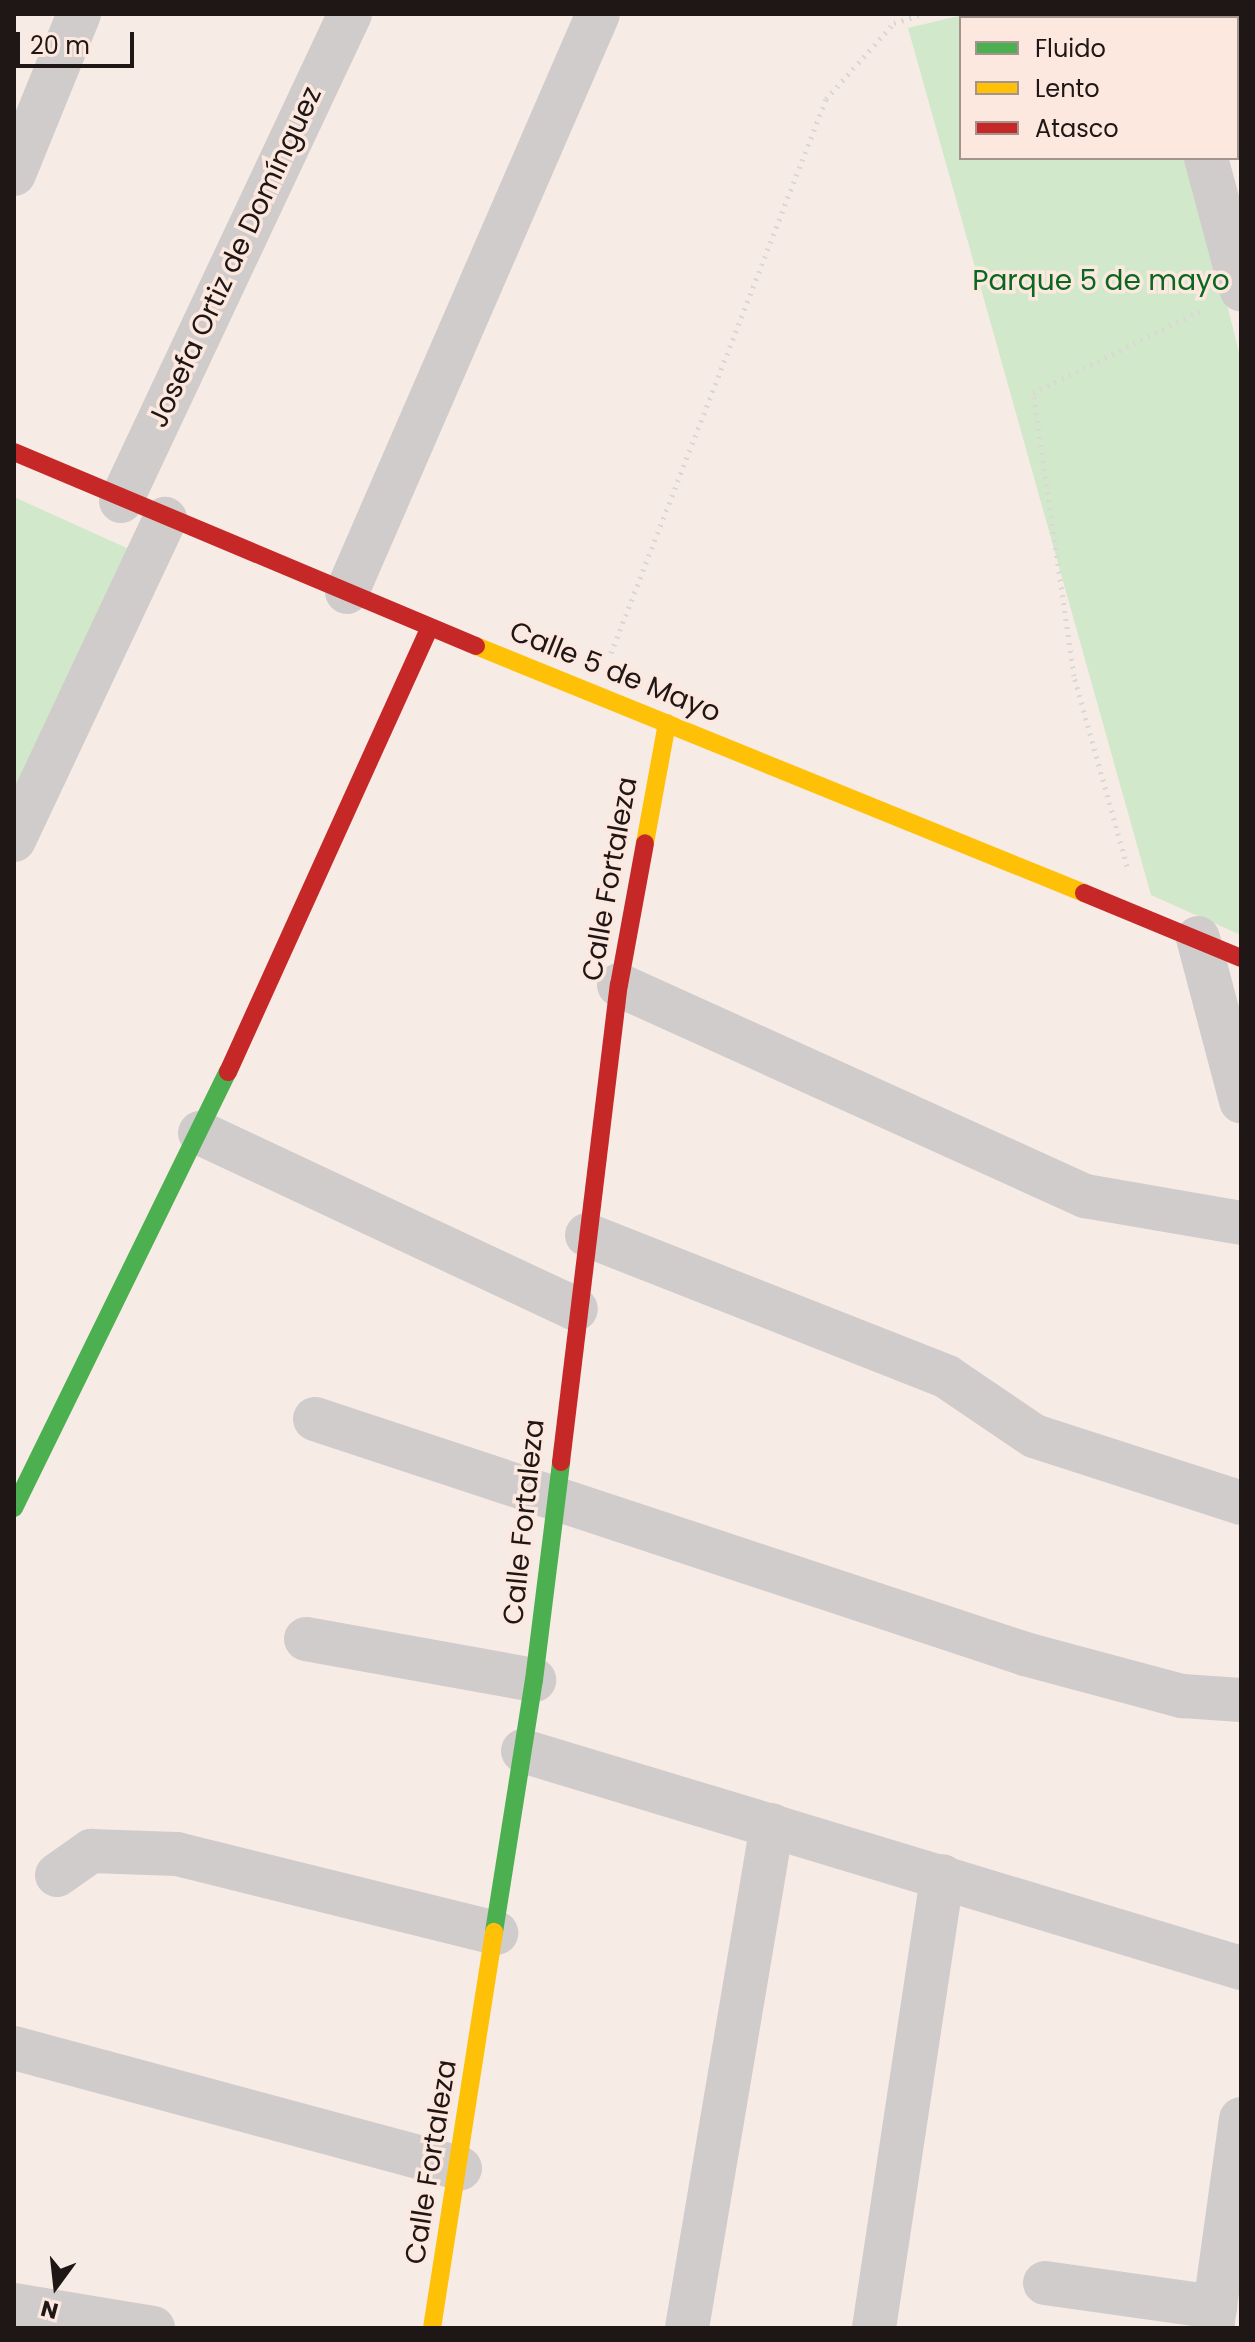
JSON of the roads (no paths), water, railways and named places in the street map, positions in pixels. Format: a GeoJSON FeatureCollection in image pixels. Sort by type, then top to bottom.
{"type":"FeatureCollection","features":[{"type":"Feature","properties":{"kind":"street"},"geometry":{"type":"LineString","coordinates":[[14,174],[79,14]]}},
{"type":"Feature","properties":{"kind":"street","name":"Josefa Ortiz de Domínguez"},"geometry":{"type":"LineString","coordinates":[[121,501],[350,14]]}},
{"type":"Feature","properties":{"kind":"street"},"geometry":{"type":"LineString","coordinates":[[347,592],[598,14]]}},
{"type":"Feature","properties":{"kind":"street"},"geometry":{"type":"LineString","coordinates":[[1206,160],[1227,296]]}},
{"type":"Feature","properties":{"kind":"street","name":"Calle 5 de Mayo"},"geometry":{"type":"LineString","coordinates":[[14,452],[121,501],[347,592],[429,629],[596,691],[667,723],[1241,958]]}},
{"type":"Feature","properties":{"kind":"street"},"geometry":{"type":"LineString","coordinates":[[14,840],[165,519]]}},
{"type":"Feature","properties":{"kind":"street"},"geometry":{"type":"LineString","coordinates":[[14,1508],[200,1133],[429,629]]}},
{"type":"Feature","properties":{"kind":"street","name":"Calle Fortaleza"},"geometry":{"type":"LineString","coordinates":[[432,2328],[460,2168],[534,1680],[576,1309],[619,985],[667,723]]}},
{"type":"Feature","properties":{"kind":"street"},"geometry":{"type":"LineString","coordinates":[[1198,938],[1241,1101]]}},
{"type":"Feature","properties":{"kind":"street"},"geometry":{"type":"LineString","coordinates":[[619,985],[1085,1196],[1241,1223]]}},
{"type":"Feature","properties":{"kind":"street"},"geometry":{"type":"LineString","coordinates":[[200,1133],[576,1309]]}},
{"type":"Feature","properties":{"kind":"street"},"geometry":{"type":"LineString","coordinates":[[587,1235],[947,1377],[1034,1436],[1241,1503]]}},
{"type":"Feature","properties":{"kind":"street"},"geometry":{"type":"LineString","coordinates":[[315,1419],[556,1496],[1025,1654],[1182,1696],[1241,1700]]}},
{"type":"Feature","properties":{"kind":"street"},"geometry":{"type":"LineString","coordinates":[[306,1639],[534,1680]]}},
{"type":"Feature","properties":{"kind":"street"},"geometry":{"type":"LineString","coordinates":[[523,1751],[1241,1968]]}},
{"type":"Feature","properties":{"kind":"street"},"geometry":{"type":"LineString","coordinates":[[687,2328],[772,1825]]}},
{"type":"Feature","properties":{"kind":"street"},"geometry":{"type":"LineString","coordinates":[[57,1875],[91,1851],[177,1854],[496,1933]]}},
{"type":"Feature","properties":{"kind":"street"},"geometry":{"type":"LineString","coordinates":[[874,2328],[942,1876]]}},
{"type":"Feature","properties":{"kind":"street"},"geometry":{"type":"LineString","coordinates":[[14,2048],[460,2168]]}},
{"type":"Feature","properties":{"kind":"street"},"geometry":{"type":"LineString","coordinates":[[1045,2283],[1214,2317],[1241,2119]]}},
{"type":"Feature","properties":{"kind":"street"},"geometry":{"type":"LineString","coordinates":[[14,2305],[153,2328]]}},
{"type":"Feature","properties":{"kind":"park label","name":"Parque 5 de mayo"},"geometry":{"type":"Point","coordinates":[1101,281]}}]}
